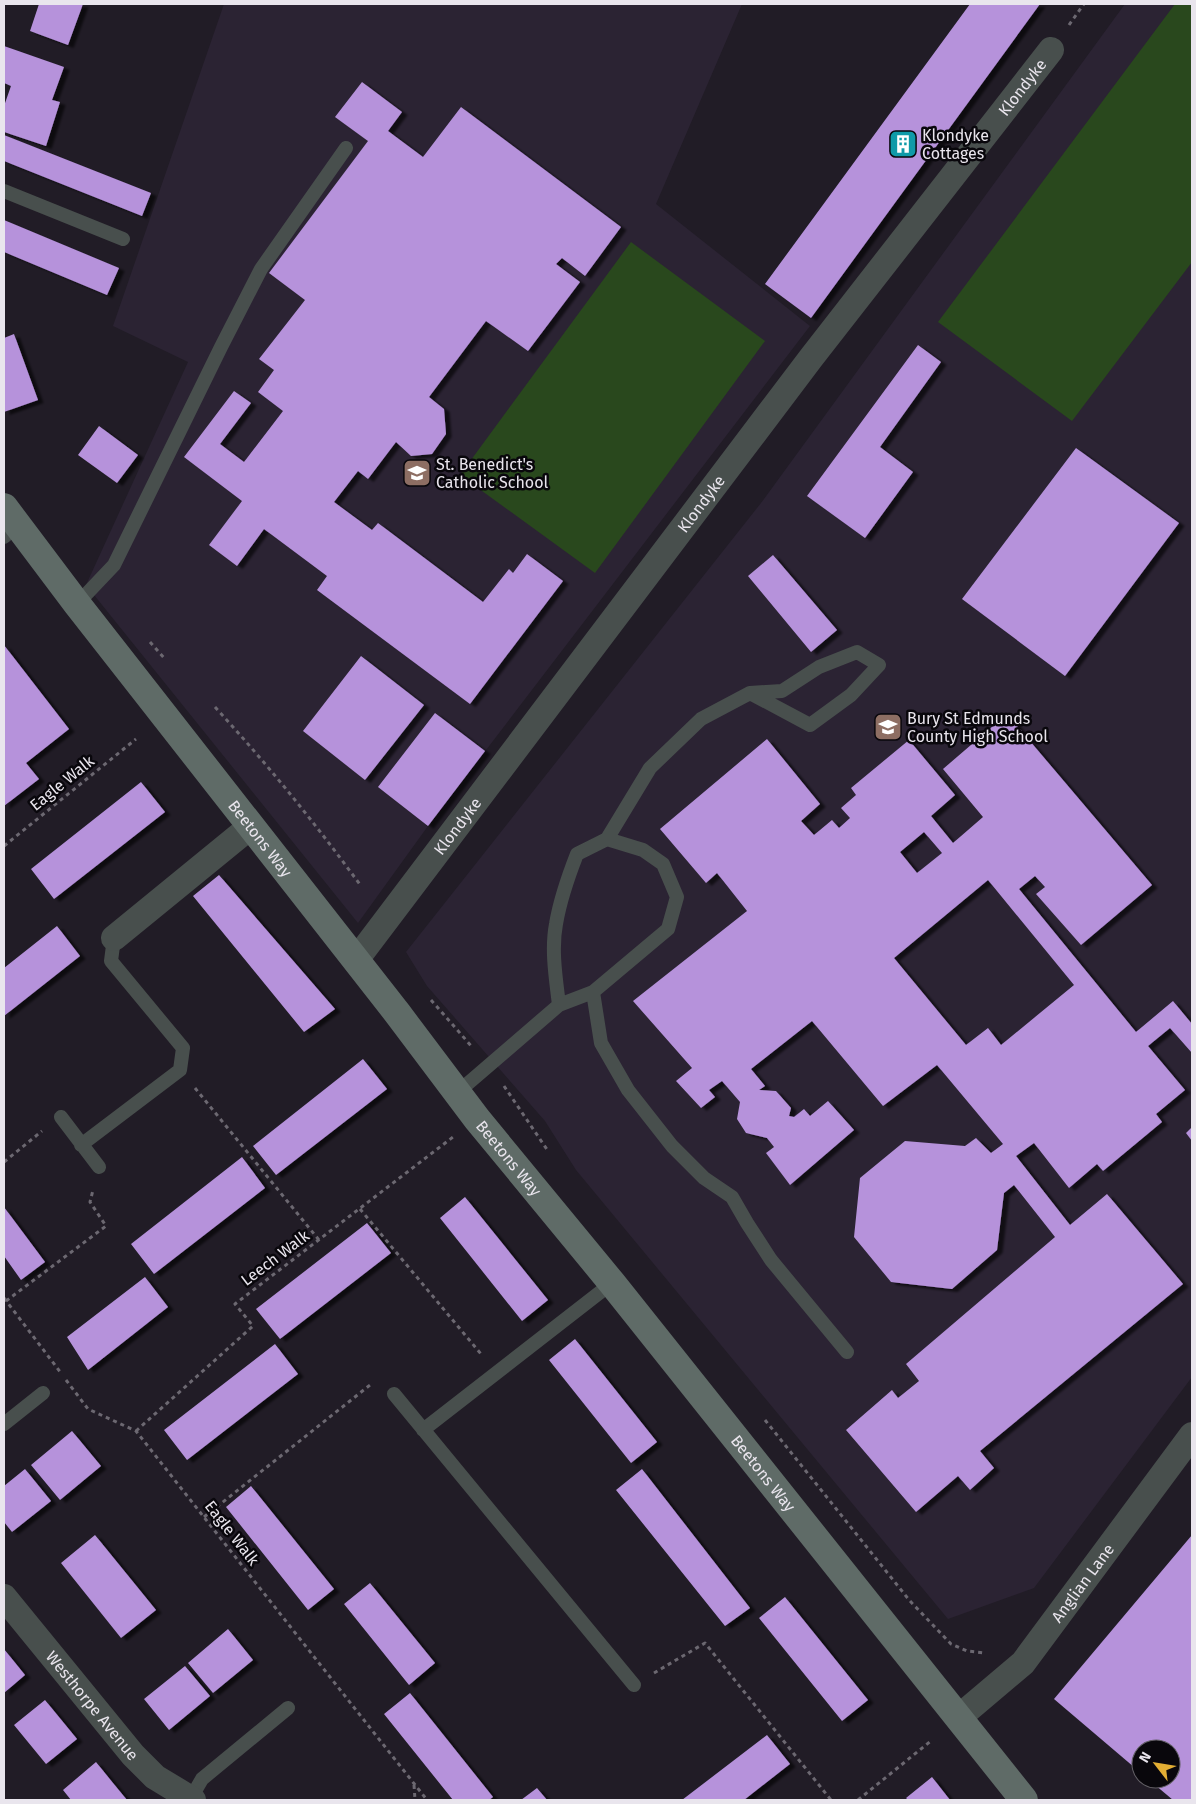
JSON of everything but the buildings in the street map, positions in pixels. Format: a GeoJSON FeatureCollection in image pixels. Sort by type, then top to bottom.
{"type":"FeatureCollection","features":[{"type":"Feature","properties":{"kind":"street","name":"Klondyke"},"geometry":{"type":"LineString","coordinates":[[356,960],[811,358],[1051,50]]}},
{"type":"Feature","properties":{"kind":"street","name":"Beetons Way"},"geometry":{"type":"LineString","coordinates":[[8,524],[77,604],[356,960],[477,1119],[612,1283],[1024,1800]]}},
{"type":"Feature","properties":{"kind":"street"},"geometry":{"type":"LineString","coordinates":[[114,938],[251,826]]}},
{"type":"Feature","properties":{"kind":"street","name":"Anglian Lane"},"geometry":{"type":"LineString","coordinates":[[958,1718],[1023,1663],[1192,1435]]}},
{"type":"Feature","properties":{"kind":"street","name":"Westhorpe Avenue"},"geometry":{"type":"LineString","coordinates":[[4,1597],[133,1755],[155,1777],[192,1799]]}},
{"type":"Feature","properties":{"kind":"lane"},"geometry":{"type":"LineString","coordinates":[[77,604],[114,565],[220,347],[261,269],[346,148]]}},
{"type":"Feature","properties":{"kind":"lane"},"geometry":{"type":"LineString","coordinates":[[4,191],[123,239]]}},
{"type":"Feature","properties":{"kind":"lane"},"geometry":{"type":"LineString","coordinates":[[559,1005],[554,958],[555,926],[567,881],[577,854],[607,839],[650,768],[701,719],[750,693],[782,691],[819,667],[857,652],[879,665],[851,694],[810,725],[750,693]]}},
{"type":"Feature","properties":{"kind":"lane"},"geometry":{"type":"LineString","coordinates":[[458,1092],[559,1005],[593,992],[668,929],[677,897],[663,864],[643,850],[607,839]]}},
{"type":"Feature","properties":{"kind":"lane"},"geometry":{"type":"LineString","coordinates":[[81,1145],[180,1070],[183,1048],[111,962],[114,938]]}},
{"type":"Feature","properties":{"kind":"lane"},"geometry":{"type":"LineString","coordinates":[[593,992],[601,1044],[628,1090],[672,1146],[704,1178],[732,1197],[746,1223],[771,1260],[847,1352]]}},
{"type":"Feature","properties":{"kind":"lane"},"geometry":{"type":"LineString","coordinates":[[61,1117],[99,1167]]}},
{"type":"Feature","properties":{"kind":"lane"},"geometry":{"type":"LineString","coordinates":[[423,1430],[612,1283]]}},
{"type":"Feature","properties":{"kind":"lane"},"geometry":{"type":"LineString","coordinates":[[4,1424],[43,1393]]}},
{"type":"Feature","properties":{"kind":"lane"},"geometry":{"type":"LineString","coordinates":[[394,1394],[634,1685]]}},
{"type":"Feature","properties":{"kind":"lane"},"geometry":{"type":"LineString","coordinates":[[192,1799],[202,1779],[288,1708]]}},
{"type":"Feature","properties":{"kind":"path"},"geometry":{"type":"LineString","coordinates":[[215,707],[310,817],[361,886]]}},
{"type":"Feature","properties":{"kind":"path","name":"Eagle Walk"},"geometry":{"type":"LineString","coordinates":[[4,846],[136,739]]}},
{"type":"Feature","properties":{"kind":"path"},"geometry":{"type":"LineString","coordinates":[[180,1070],[319,1240]]}},
{"type":"Feature","properties":{"kind":"path"},"geometry":{"type":"LineString","coordinates":[[4,1162],[61,1117]]}},
{"type":"Feature","properties":{"kind":"path","name":"Leech Walk"},"geometry":{"type":"LineString","coordinates":[[136,1431],[253,1326],[235,1304],[477,1119]]}},
{"type":"Feature","properties":{"kind":"path"},"geometry":{"type":"LineString","coordinates":[[5,1300],[106,1226],[90,1202],[99,1167]]}},
{"type":"Feature","properties":{"kind":"path"},"geometry":{"type":"LineString","coordinates":[[360,1209],[496,1373]]}},
{"type":"Feature","properties":{"kind":"path","name":"Eagle Walk"},"geometry":{"type":"LineString","coordinates":[[5,1300],[88,1409],[136,1431],[427,1800]]}},
{"type":"Feature","properties":{"kind":"path"},"geometry":{"type":"LineString","coordinates":[[204,1517],[379,1378],[394,1394]]}},
{"type":"Feature","properties":{"kind":"path"},"geometry":{"type":"LineString","coordinates":[[910,1601],[951,1644],[967,1651],[987,1653]]}},
{"type":"Feature","properties":{"kind":"path"},"geometry":{"type":"LineString","coordinates":[[634,1685],[705,1643],[830,1800]]}},
{"type":"Feature","properties":{"kind":"path"},"geometry":{"type":"LineString","coordinates":[[858,1800],[932,1740]]}},
{"type":"Feature","properties":{"kind":"path"},"geometry":{"type":"LineString","coordinates":[[414,1784],[415,1800]]}},
{"type":"Feature","properties":{"kind":"shaded area","name":"St. Benedict's Catholic School"},"geometry":{"type":"Polygon","coordinates":[[[224,4],[742,4],[656,204],[810,326],[428,826],[358,923],[86,585],[188,362],[113,326],[224,4]]]}},
{"type":"Feature","properties":{"kind":"shaded area","name":"Bury St Edmunds County High School"},"geometry":{"type":"Polygon","coordinates":[[[1125,4],[1192,4],[1192,1377],[1034,1588],[948,1619],[576,1170],[545,1121],[427,986],[406,952],[761,503],[1125,4]]]}},
{"type":"Feature","properties":{"kind":"green space"},"geometry":{"type":"Polygon","coordinates":[[[1175,4],[1192,4],[1192,262],[1072,421],[938,322],[1175,4]]]}},
{"type":"Feature","properties":{"kind":"green space"},"geometry":{"type":"Polygon","coordinates":[[[631,242],[765,341],[595,573],[460,475],[631,242]]]}},
{"type":"Feature","properties":{"kind":"place","name":"Klondyke Cottages"},"geometry":{"type":"Point","coordinates":[903,144]}},
{"type":"Feature","properties":{"kind":"place","name":"St. Benedict's Catholic School"},"geometry":{"type":"Point","coordinates":[417,473]}},
{"type":"Feature","properties":{"kind":"place","name":"Bury St Edmunds County High School"},"geometry":{"type":"Point","coordinates":[888,727]}}]}
